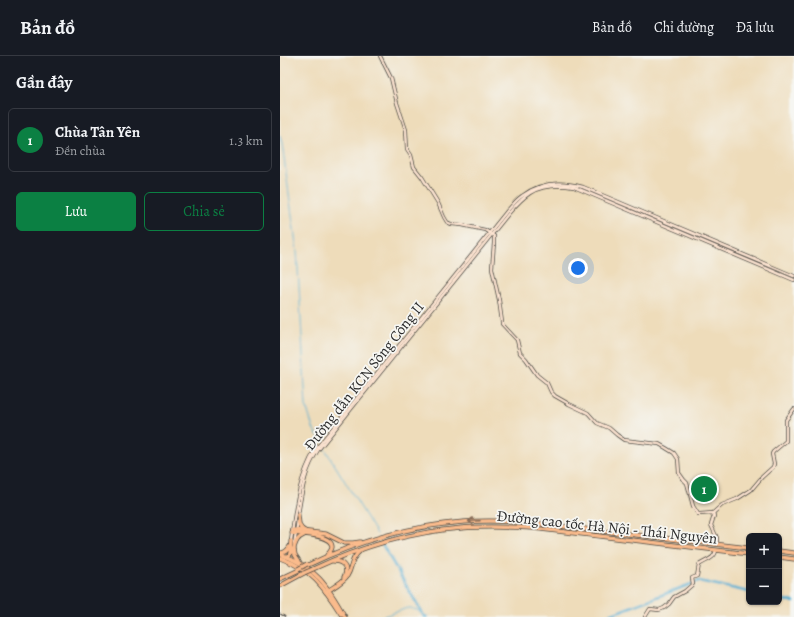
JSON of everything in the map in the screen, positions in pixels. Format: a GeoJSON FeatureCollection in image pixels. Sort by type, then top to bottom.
{"type":"FeatureCollection","features":[{"type":"Feature","properties":{"kind":"highway"},"geometry":{"type":"LineString","coordinates":[[280,556],[286,556],[307,565],[331,551],[331,542],[326,538],[308,533],[304,530],[298,522],[298,515]]}},
{"type":"Feature","properties":{"kind":"highway","name":"Đường cao tốc Hà Nội - Thái Nguyên"},"geometry":{"type":"LineString","coordinates":[[282,578],[298,568],[344,549],[384,536],[442,524],[480,521],[508,521],[547,524],[746,548]]}},
{"type":"Feature","properties":{"kind":"highway","name":"Đường cao tốc Hà Nội - Thái Nguyên"},"geometry":{"type":"LineString","coordinates":[[280,586],[304,573],[346,554],[414,534],[462,528],[532,528],[746,554]]}},
{"type":"Feature","properties":{"kind":"highway"},"geometry":{"type":"LineString","coordinates":[[294,532],[326,534],[340,542],[347,543],[384,536]]}},
{"type":"Feature","properties":{"kind":"highway"},"geometry":{"type":"LineString","coordinates":[[308,533],[296,541],[294,549],[296,558],[313,570],[327,585],[333,586]]}},
{"type":"Feature","properties":{"kind":"highway"},"geometry":{"type":"LineString","coordinates":[[327,590],[347,577],[353,558],[358,552],[395,539]]}},
{"type":"Feature","properties":{"kind":"highway"},"geometry":{"type":"LineString","coordinates":[[291,541],[290,554],[298,568]]}},
{"type":"Feature","properties":{"kind":"highway"},"geometry":{"type":"LineString","coordinates":[[280,556],[288,549],[291,541]]}},
{"type":"Feature","properties":{"kind":"highway"},"geometry":{"type":"LineString","coordinates":[[286,556],[294,549]]}},
{"type":"Feature","properties":{"kind":"highway"},"geometry":{"type":"LineString","coordinates":[[782,552],[794,553]]}},
{"type":"Feature","properties":{"kind":"highway"},"geometry":{"type":"LineString","coordinates":[[280,556],[314,578],[327,590],[338,604]]}},
{"type":"Feature","properties":{"kind":"highway"},"geometry":{"type":"LineString","coordinates":[[782,557],[794,559]]}},
{"type":"Feature","properties":{"kind":"highway"},"geometry":{"type":"LineString","coordinates":[[313,570],[333,561],[342,563],[346,568],[345,576],[333,586],[332,592],[343,617]]}},
{"type":"Feature","properties":{"kind":"highway"},"geometry":{"type":"LineString","coordinates":[[313,570],[343,617]]}},
{"type":"Feature","properties":{"kind":"street"},"geometry":{"type":"LineString","coordinates":[[380,56],[391,78],[396,103],[406,130],[407,149],[411,155],[414,167],[438,203],[444,218],[451,224],[482,229],[494,236],[492,268],[502,324],[517,340],[519,351],[537,375],[547,383],[550,392],[569,404],[588,413],[597,423],[609,428],[624,440],[657,444],[672,451],[678,457],[679,473],[687,483],[693,506],[698,514],[713,512],[722,505],[751,490],[773,467],[774,464],[772,454],[786,441],[786,420],[794,409]]}},
{"type":"Feature","properties":{"kind":"street","name":"Đường dẫn KCN Sông Công II"},"geometry":{"type":"LineString","coordinates":[[294,549],[296,509],[301,482],[316,449],[491,234],[507,211],[529,191],[543,187],[567,186],[593,193]]}},
{"type":"Feature","properties":{"kind":"street"},"geometry":{"type":"LineString","coordinates":[[593,193],[794,276]]}},
{"type":"Feature","properties":{"kind":"street"},"geometry":{"type":"LineString","coordinates":[[593,193],[794,280]]}},
{"type":"Feature","properties":{"kind":"street","name":"Đường dẫn KCN Sông Công II"},"geometry":{"type":"LineString","coordinates":[[291,541],[298,515],[306,469]]}},
{"type":"Feature","properties":{"kind":"street"},"geometry":{"type":"LineString","coordinates":[[713,512],[714,516],[711,526],[717,538],[717,543]]}},
{"type":"Feature","properties":{"kind":"street"},"geometry":{"type":"LineString","coordinates":[[645,617],[650,609],[659,610],[664,608],[674,597],[685,591],[693,581],[692,578],[697,576],[699,565],[713,557],[716,554],[716,550]]}},
{"type":"Feature","properties":{"kind":"waterway"},"geometry":{"type":"LineString","coordinates":[[280,136],[297,251],[306,406],[313,428],[318,437]]}},
{"type":"Feature","properties":{"kind":"waterway"},"geometry":{"type":"LineString","coordinates":[[325,449],[377,534]]}},
{"type":"Feature","properties":{"kind":"waterway"},"geometry":{"type":"LineString","coordinates":[[382,544],[424,616],[427,617]]}},
{"type":"Feature","properties":{"kind":"waterway"},"geometry":{"type":"LineString","coordinates":[[604,617],[699,581],[746,591]]}},
{"type":"Feature","properties":{"kind":"waterway"},"geometry":{"type":"LineString","coordinates":[[782,600],[794,602]]}},
{"type":"Feature","properties":{"kind":"waterway"},"geometry":{"type":"LineString","coordinates":[[381,617],[408,608],[417,610],[424,616]]}},
{"type":"Feature","properties":{"kind":"railway"},"geometry":{"type":"LineString","coordinates":[[280,614],[286,617]]}},
{"type":"Feature","properties":{"kind":"place","name":"Chùa Tân Yên"},"geometry":{"type":"Point","coordinates":[704,489]}}]}
